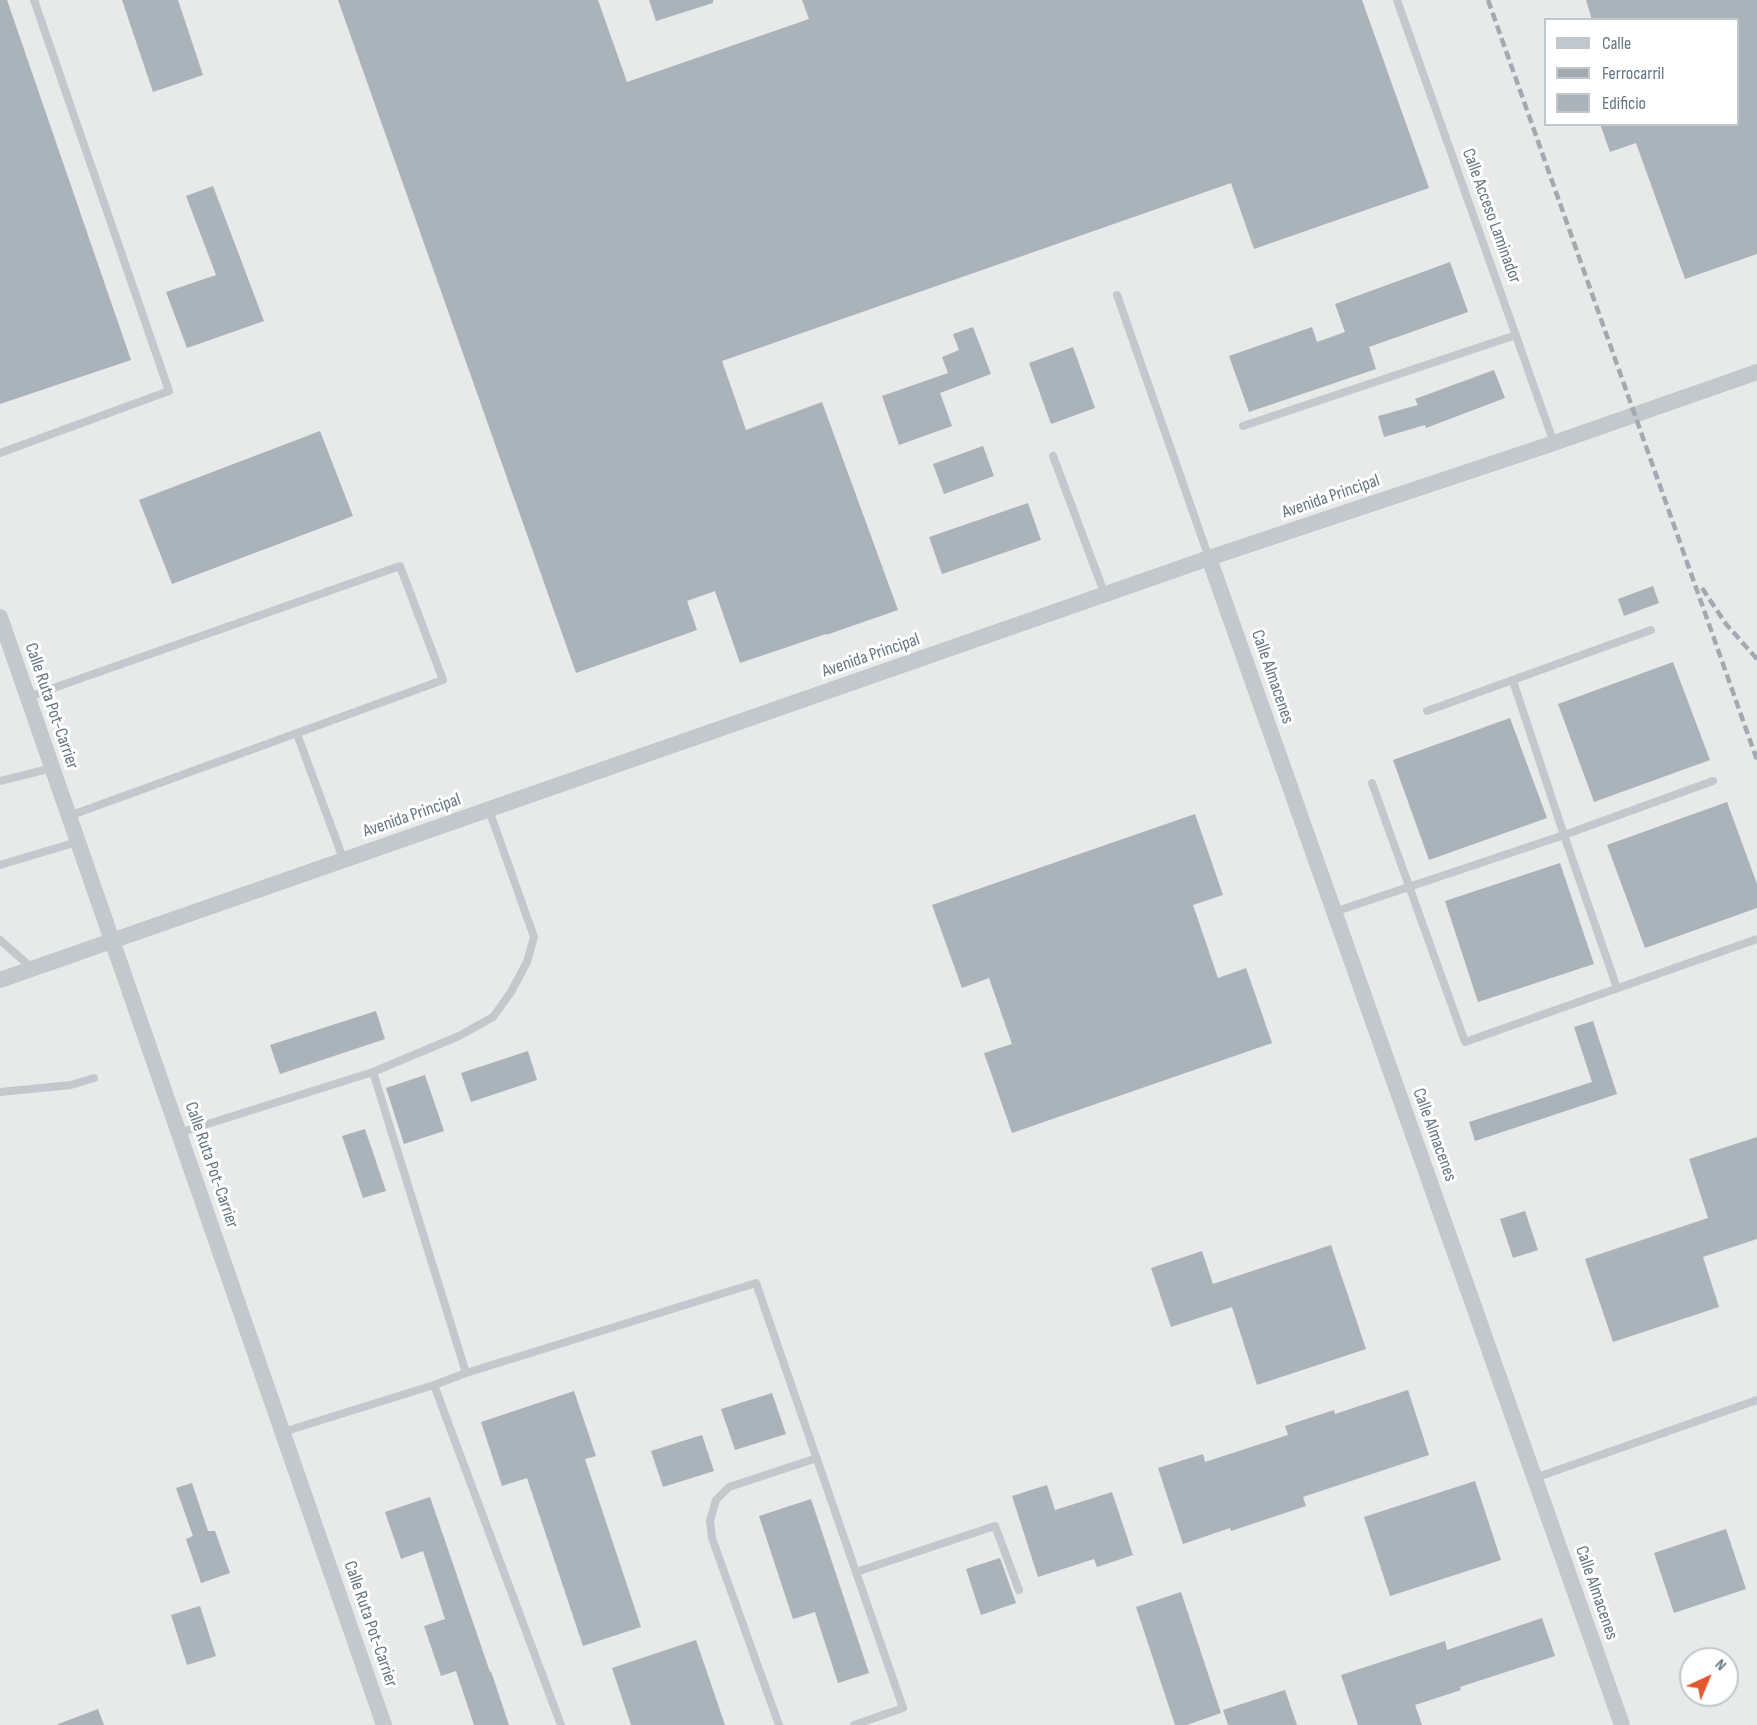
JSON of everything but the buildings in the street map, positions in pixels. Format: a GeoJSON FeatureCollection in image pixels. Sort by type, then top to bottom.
{"type":"FeatureCollection","features":[{"type":"Feature","properties":{"kind":"street","name":"Avenida Principal"},"geometry":{"type":"LineString","coordinates":[[0,980],[1209,558],[1554,443],[1757,372]]}},
{"type":"Feature","properties":{"kind":"street","name":"Calle Almacenes"},"geometry":{"type":"LineString","coordinates":[[1209,558],[1622,1725]]}},
{"type":"Feature","properties":{"kind":"street","name":"Calle Ruta Pot-Carrier"},"geometry":{"type":"LineString","coordinates":[[0,617],[384,1725]]}},
{"type":"Feature","properties":{"kind":"lane"},"geometry":{"type":"LineString","coordinates":[[0,453],[169,391],[34,0]]}},
{"type":"Feature","properties":{"kind":"lane","name":"Calle Acceso Laminador"},"geometry":{"type":"LineString","coordinates":[[1396,0],[1554,443]]}},
{"type":"Feature","properties":{"kind":"lane"},"geometry":{"type":"LineString","coordinates":[[1117,295],[1209,558]]}},
{"type":"Feature","properties":{"kind":"lane"},"geometry":{"type":"LineString","coordinates":[[1243,426],[1515,335]]}},
{"type":"Feature","properties":{"kind":"lane"},"geometry":{"type":"LineString","coordinates":[[1053,456],[1105,595]]}},
{"type":"Feature","properties":{"kind":"lane"},"geometry":{"type":"LineString","coordinates":[[28,697],[400,566],[443,681],[69,816]]}},
{"type":"Feature","properties":{"kind":"lane"},"geometry":{"type":"LineString","coordinates":[[1427,711],[1651,630]]}},
{"type":"Feature","properties":{"kind":"lane"},"geometry":{"type":"LineString","coordinates":[[1513,681],[1563,835],[1617,988]]}},
{"type":"Feature","properties":{"kind":"lane"},"geometry":{"type":"LineString","coordinates":[[297,734],[344,861]]}},
{"type":"Feature","properties":{"kind":"lane"},"geometry":{"type":"LineString","coordinates":[[0,781],[52,768]]}},
{"type":"Feature","properties":{"kind":"lane"},"geometry":{"type":"LineString","coordinates":[[1334,912],[1563,835],[1713,781]]}},
{"type":"Feature","properties":{"kind":"lane"},"geometry":{"type":"LineString","coordinates":[[1372,783],[1465,1042],[1757,939]]}},
{"type":"Feature","properties":{"kind":"lane"},"geometry":{"type":"LineString","coordinates":[[179,1133],[373,1072],[459,1036],[492,1017],[511,992],[527,962],[534,937],[489,810]]}},
{"type":"Feature","properties":{"kind":"lane"},"geometry":{"type":"LineString","coordinates":[[0,865],[77,842]]}},
{"type":"Feature","properties":{"kind":"lane"},"geometry":{"type":"LineString","coordinates":[[0,940],[33,969]]}},
{"type":"Feature","properties":{"kind":"lane"},"geometry":{"type":"LineString","coordinates":[[373,1072],[466,1373]]}},
{"type":"Feature","properties":{"kind":"lane"},"geometry":{"type":"LineString","coordinates":[[0,1092],[71,1085],[94,1078]]}},
{"type":"Feature","properties":{"kind":"lane"},"geometry":{"type":"LineString","coordinates":[[283,1432],[756,1283],[903,1708],[854,1725]]}},
{"type":"Feature","properties":{"kind":"lane"},"geometry":{"type":"LineString","coordinates":[[434,1384],[561,1725]]}},
{"type":"Feature","properties":{"kind":"lane"},"geometry":{"type":"LineString","coordinates":[[1535,1478],[1757,1400]]}},
{"type":"Feature","properties":{"kind":"lane"},"geometry":{"type":"LineString","coordinates":[[779,1725],[712,1538],[710,1521],[716,1500],[729,1486],[817,1458]]}},
{"type":"Feature","properties":{"kind":"lane"},"geometry":{"type":"LineString","coordinates":[[856,1572],[995,1526],[1018,1590]]}},
{"type":"Feature","properties":{"kind":"shaded area"},"geometry":{"type":"Polygon","coordinates":[[[0,0],[1757,0],[1757,1725],[0,1725],[0,0]]]}},
{"type":"Feature","properties":{"kind":"railway"},"geometry":{"type":"LineString","coordinates":[[1488,0],[1757,760]]}},
{"type":"Feature","properties":{"kind":"railway"},"geometry":{"type":"LineString","coordinates":[[1702,588],[1726,624],[1757,659]]}}]}
